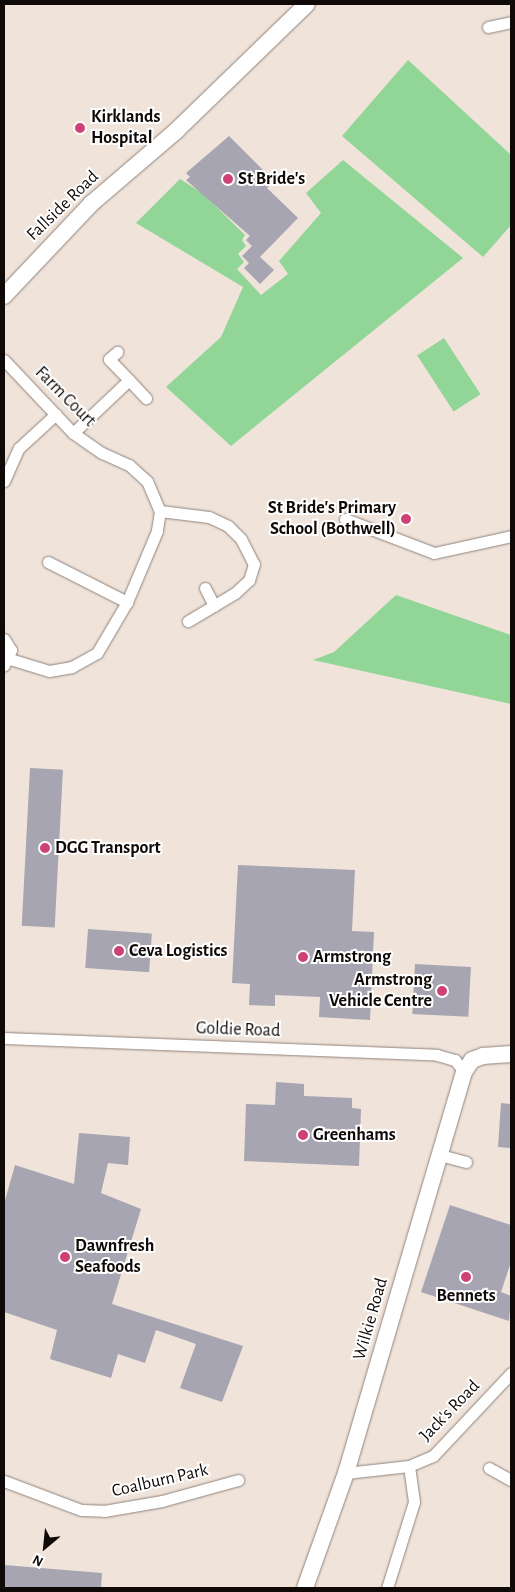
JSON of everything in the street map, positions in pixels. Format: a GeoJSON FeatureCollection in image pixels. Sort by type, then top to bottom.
{"type":"FeatureCollection","features":[{"type":"Feature","properties":{"kind":"street","name":"Fallside Road"},"geometry":{"type":"LineString","coordinates":[[4,296],[92,203],[176,131],[307,4]]}},
{"type":"Feature","properties":{"kind":"street"},"geometry":{"type":"LineString","coordinates":[[488,27],[511,22]]}},
{"type":"Feature","properties":{"kind":"street"},"geometry":{"type":"LineString","coordinates":[[117,352],[109,359],[146,398]]}},
{"type":"Feature","properties":{"kind":"street","name":"Farm Court"},"geometry":{"type":"LineString","coordinates":[[4,360],[73,433],[102,453],[129,465],[147,481],[160,511]]}},
{"type":"Feature","properties":{"kind":"street"},"geometry":{"type":"LineString","coordinates":[[73,433],[129,380]]}},
{"type":"Feature","properties":{"kind":"street"},"geometry":{"type":"LineString","coordinates":[[4,481],[19,448],[56,414]]}},
{"type":"Feature","properties":{"kind":"street"},"geometry":{"type":"LineString","coordinates":[[4,639],[11,650],[7,662],[49,672],[72,666],[97,653],[127,602],[157,531],[160,511],[209,517],[228,526],[241,539],[254,564],[249,580],[214,606],[188,621]]}},
{"type":"Feature","properties":{"kind":"street"},"geometry":{"type":"LineString","coordinates":[[345,519],[434,553],[511,536]]}},
{"type":"Feature","properties":{"kind":"street"},"geometry":{"type":"LineString","coordinates":[[48,562],[68,567],[127,602]]}},
{"type":"Feature","properties":{"kind":"street"},"geometry":{"type":"LineString","coordinates":[[205,588],[214,606]]}},
{"type":"Feature","properties":{"kind":"street","name":"Goldie Road"},"geometry":{"type":"LineString","coordinates":[[4,1038],[437,1055],[468,1066]]}},
{"type":"Feature","properties":{"kind":"street"},"geometry":{"type":"LineString","coordinates":[[468,1066],[511,1054]]}},
{"type":"Feature","properties":{"kind":"street","name":"Wilkie Road"},"geometry":{"type":"LineString","coordinates":[[305,1588],[346,1473],[468,1066]]}},
{"type":"Feature","properties":{"kind":"street"},"geometry":{"type":"LineString","coordinates":[[440,1155],[466,1162]]}},
{"type":"Feature","properties":{"kind":"street","name":"Jack's Road"},"geometry":{"type":"LineString","coordinates":[[346,1473],[410,1466],[433,1456],[511,1373]]}},
{"type":"Feature","properties":{"kind":"street"},"geometry":{"type":"LineString","coordinates":[[387,1588],[414,1502],[410,1466]]}},
{"type":"Feature","properties":{"kind":"street"},"geometry":{"type":"LineString","coordinates":[[489,1468],[511,1480]]}},
{"type":"Feature","properties":{"kind":"street","name":"Coalburn Park"},"geometry":{"type":"LineString","coordinates":[[4,1481],[81,1510],[104,1511],[162,1501],[238,1480]]}},
{"type":"Feature","properties":{"kind":"green space"},"geometry":{"type":"Polygon","coordinates":[[[408,60],[511,155],[511,225],[483,257],[342,136],[408,60]]]}},
{"type":"Feature","properties":{"kind":"green space"},"geometry":{"type":"Polygon","coordinates":[[[343,160],[463,258],[231,446],[166,387],[221,337],[243,287],[136,223],[180,179],[202,193],[245,235],[242,240],[246,246],[238,254],[244,262],[237,269],[261,295],[288,274],[279,261],[321,213],[306,193],[343,160]]]}},
{"type":"Feature","properties":{"kind":"green space"},"geometry":{"type":"Polygon","coordinates":[[[444,338],[480,394],[454,412],[417,355],[444,338]]]}},
{"type":"Feature","properties":{"kind":"green space"},"geometry":{"type":"Polygon","coordinates":[[[396,595],[511,635],[511,704],[313,660],[334,652],[396,595]]]}},
{"type":"Feature","properties":{"kind":"building"},"geometry":{"type":"Polygon","coordinates":[[[229,136],[270,177],[266,181],[270,185],[267,188],[298,218],[260,257],[274,270],[260,284],[244,268],[249,263],[242,256],[252,246],[246,240],[250,236],[186,180],[190,177],[186,173],[229,136]]]}},
{"type":"Feature","properties":{"kind":"building","name":"DGG Transport"},"geometry":{"type":"Polygon","coordinates":[[[30,768],[63,770],[55,928],[22,926],[30,768]]]}},
{"type":"Feature","properties":{"kind":"building","name":"Armstrong"},"geometry":{"type":"Polygon","coordinates":[[[238,865],[355,870],[352,931],[374,932],[370,1020],[319,1017],[320,997],[275,995],[275,1006],[249,1005],[250,984],[232,983],[238,865]]]}},
{"type":"Feature","properties":{"kind":"building","name":"Ceva Logistics"},"geometry":{"type":"Polygon","coordinates":[[[88,929],[152,933],[149,972],[85,968],[88,929]]]}},
{"type":"Feature","properties":{"kind":"building","name":"Armstrong Vehicle Centre"},"geometry":{"type":"Polygon","coordinates":[[[415,964],[471,967],[468,1017],[412,1014],[415,964]]]}},
{"type":"Feature","properties":{"kind":"building","name":"Greenhams"},"geometry":{"type":"Polygon","coordinates":[[[276,1082],[304,1084],[304,1096],[352,1098],[352,1108],[361,1109],[359,1166],[244,1161],[246,1104],[275,1105],[276,1082]]]}},
{"type":"Feature","properties":{"kind":"building"},"geometry":{"type":"Polygon","coordinates":[[[501,1103],[511,1104],[511,1148],[498,1147],[501,1103]]]}},
{"type":"Feature","properties":{"kind":"building","name":"Dawnfresh Seafoods"},"geometry":{"type":"Polygon","coordinates":[[[79,1133],[130,1137],[128,1165],[108,1163],[101,1193],[141,1209],[112,1304],[243,1346],[222,1402],[180,1388],[196,1344],[156,1330],[145,1363],[118,1354],[111,1378],[50,1359],[57,1330],[4,1312],[4,1204],[15,1165],[74,1184],[79,1133]]]}},
{"type":"Feature","properties":{"kind":"building","name":"Bennets"},"geometry":{"type":"Polygon","coordinates":[[[450,1205],[511,1225],[511,1262],[501,1292],[511,1296],[509,1321],[421,1292],[450,1205]]]}},
{"type":"Feature","properties":{"kind":"building"},"geometry":{"type":"Polygon","coordinates":[[[4,1565],[102,1573],[101,1588],[4,1588],[4,1565]]]}},
{"type":"Feature","properties":{"kind":"place","name":"Kirklands Hospital"},"geometry":{"type":"Point","coordinates":[80,128]}},
{"type":"Feature","properties":{"kind":"place","name":"St Bride's"},"geometry":{"type":"Point","coordinates":[228,179]}},
{"type":"Feature","properties":{"kind":"place","name":"St Bride's Primary School (Bothwell)"},"geometry":{"type":"Point","coordinates":[406,519]}},
{"type":"Feature","properties":{"kind":"place","name":"DGG Transport"},"geometry":{"type":"Point","coordinates":[45,848]}},
{"type":"Feature","properties":{"kind":"place","name":"Ceva Logistics"},"geometry":{"type":"Point","coordinates":[119,951]}},
{"type":"Feature","properties":{"kind":"place","name":"Armstrong"},"geometry":{"type":"Point","coordinates":[303,957]}},
{"type":"Feature","properties":{"kind":"place","name":"Armstrong Vehicle Centre"},"geometry":{"type":"Point","coordinates":[442,991]}},
{"type":"Feature","properties":{"kind":"place","name":"Greenhams"},"geometry":{"type":"Point","coordinates":[303,1135]}},
{"type":"Feature","properties":{"kind":"place","name":"Dawnfresh Seafoods"},"geometry":{"type":"Point","coordinates":[65,1257]}},
{"type":"Feature","properties":{"kind":"place","name":"Bennets"},"geometry":{"type":"Point","coordinates":[466,1277]}}]}
